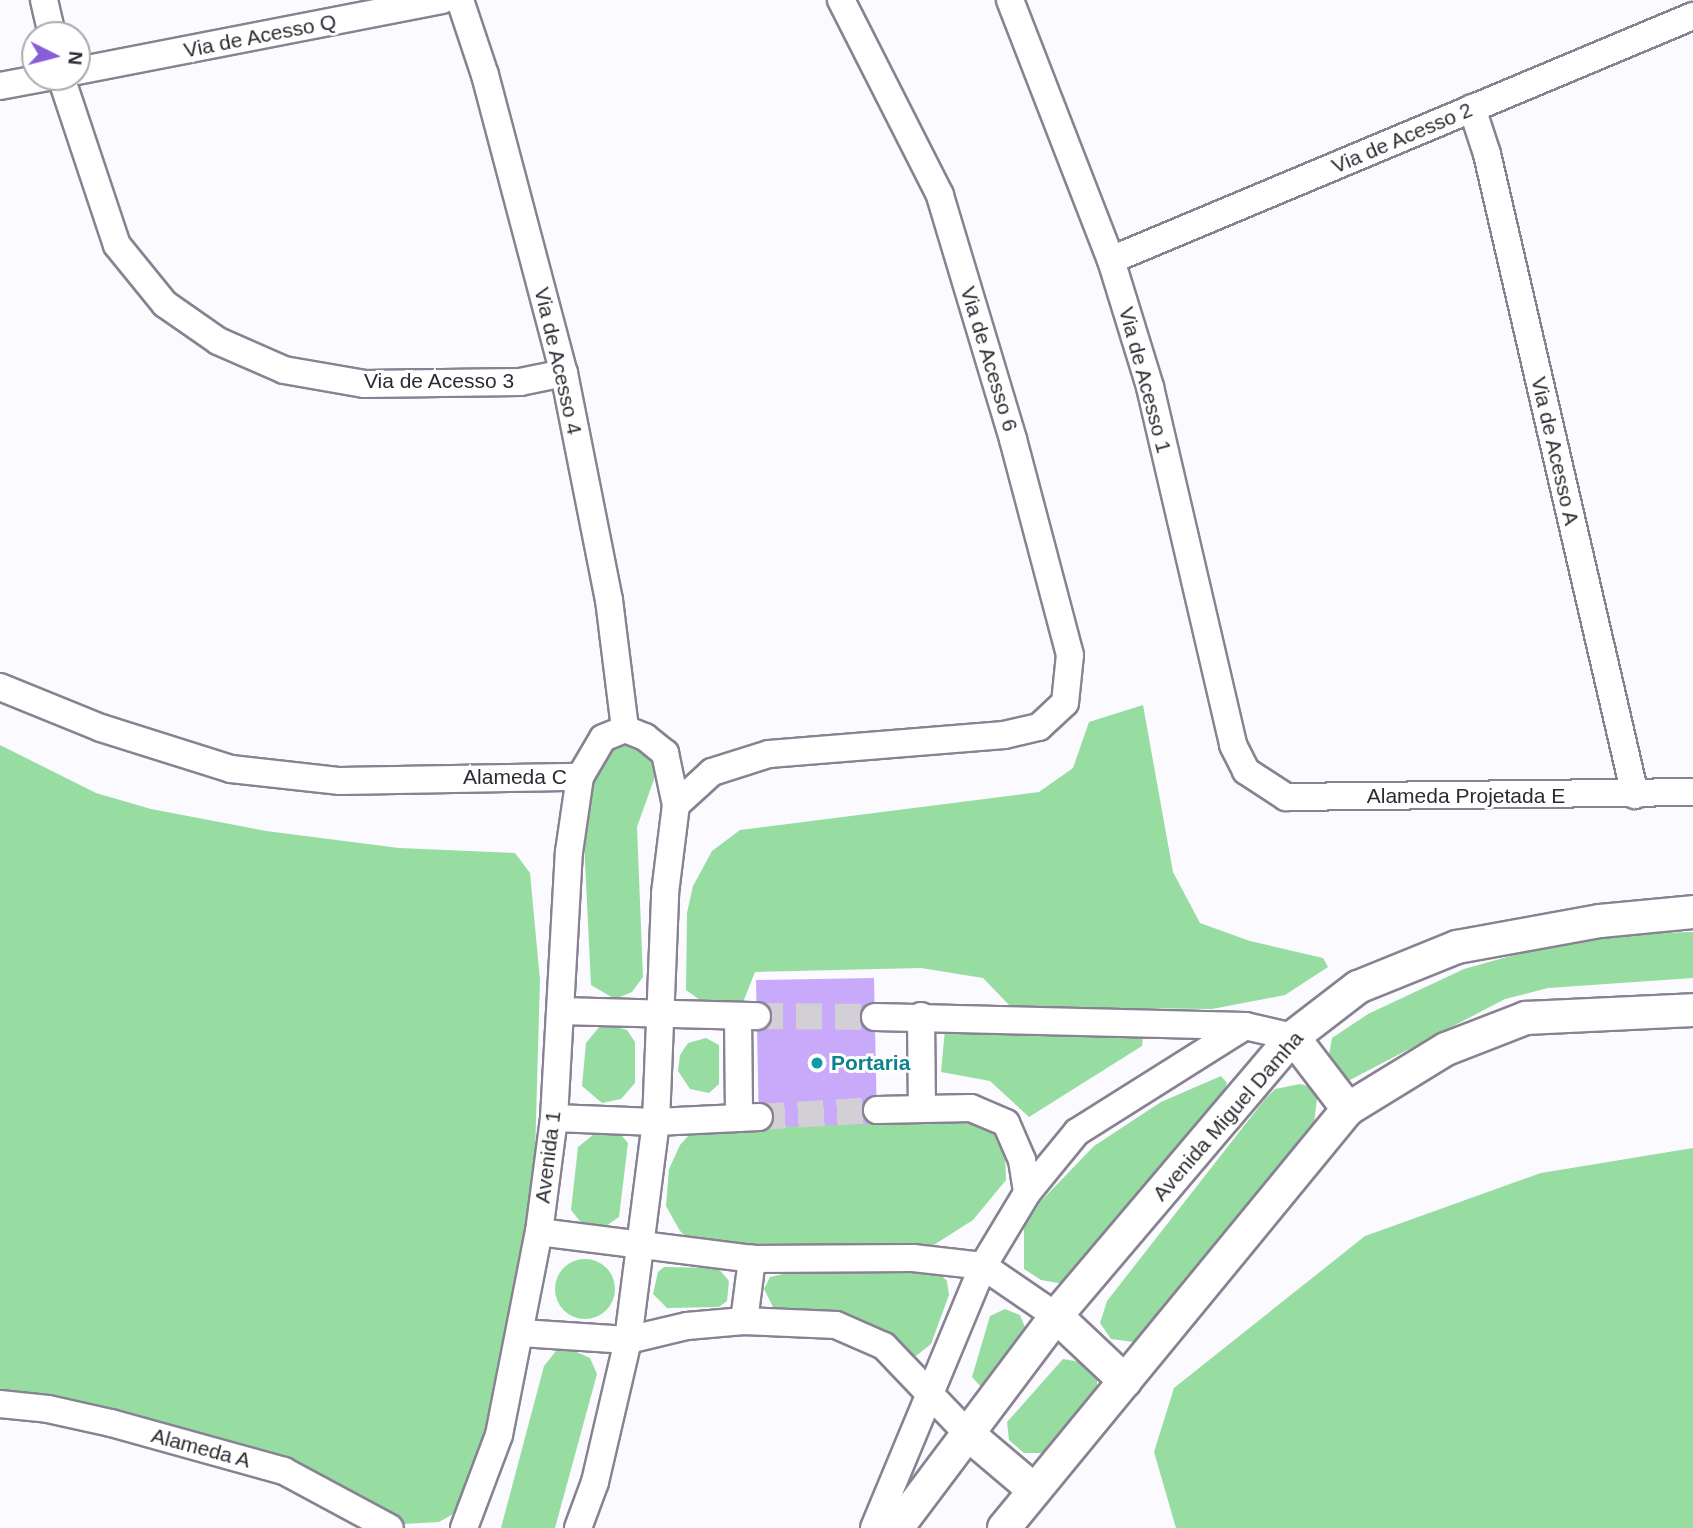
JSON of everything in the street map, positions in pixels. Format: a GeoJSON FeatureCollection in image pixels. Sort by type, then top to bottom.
{"type":"FeatureCollection","features":[{"type":"Feature","properties":{"kind":"street"},"geometry":{"type":"LineString","coordinates":[[44,0],[49,21]]}},
{"type":"Feature","properties":{"kind":"street","name":"Via de Acesso Q"},"geometry":{"type":"LineString","coordinates":[[91,68],[442,0]]}},
{"type":"Feature","properties":{"kind":"street","name":"Via de Acesso 4"},"geometry":{"type":"LineString","coordinates":[[460,0],[485,75],[564,373],[609,600],[625,729]]}},
{"type":"Feature","properties":{"kind":"street","name":"Via de Acesso 6"},"geometry":{"type":"LineString","coordinates":[[676,805],[712,772],[769,754],[1004,735],[1039,727],[1065,703],[1070,655],[1013,439],[940,195],[841,0]]}},
{"type":"Feature","properties":{"kind":"street","name":"Via de Acesso 1"},"geometry":{"type":"LineString","coordinates":[[1010,0],[1111,260],[1150,387],[1233,745],[1246,771]]}},
{"type":"Feature","properties":{"kind":"street","name":"Via de Acesso 2"},"geometry":{"type":"LineString","coordinates":[[1111,260],[1693,16]]}},
{"type":"Feature","properties":{"kind":"street"},"geometry":{"type":"LineString","coordinates":[[0,86],[21,82]]}},
{"type":"Feature","properties":{"kind":"street","name":"Via de Acesso 3"},"geometry":{"type":"LineString","coordinates":[[66,91],[117,245],[165,304],[218,341],[284,370],[364,384],[520,382],[564,373]]}},
{"type":"Feature","properties":{"kind":"street","name":"Via de Acesso A"},"geometry":{"type":"LineString","coordinates":[[1472,108],[1487,154],[1634,795]]}},
{"type":"Feature","properties":{"kind":"street","name":"Alameda C"},"geometry":{"type":"LineString","coordinates":[[0,687],[101,728],[231,769],[340,781],[580,778],[603,738],[625,729]]}},
{"type":"Feature","properties":{"kind":"street"},"geometry":{"type":"LineString","coordinates":[[578,1528],[595,1482],[628,1340],[656,1122],[658,1013],[676,805],[664,753],[645,737],[625,729]]}},
{"type":"Feature","properties":{"kind":"street","name":"Alameda Projetada E"},"geometry":{"type":"LineString","coordinates":[[1246,771],[1286,797],[1634,795],[1693,792]]}},
{"type":"Feature","properties":{"kind":"street","name":"Avenida 1"},"geometry":{"type":"LineString","coordinates":[[464,1528],[499,1435],[539,1232],[554,1118],[563,1011],[569,852],[580,778]]}},
{"type":"Feature","properties":{"kind":"street","name":"Avenida Miguel Damha"},"geometry":{"type":"LineString","coordinates":[[897,1528],[1056,1316],[1293,1037],[1358,986],[1457,947],[1600,920],[1693,912]]}},
{"type":"Feature","properties":{"kind":"street"},"geometry":{"type":"LineString","coordinates":[[1004,1528],[1348,1109],[1446,1049],[1525,1018],[1693,1010]]}},
{"type":"Feature","properties":{"kind":"street"},"geometry":{"type":"LineString","coordinates":[[554,1118],[656,1122],[749,1118],[748,1016],[563,1011]]}},
{"type":"Feature","properties":{"kind":"street"},"geometry":{"type":"LineString","coordinates":[[875,1017],[921,1016],[1245,1026],[1293,1037],[1348,1109]]}},
{"type":"Feature","properties":{"kind":"street"},"geometry":{"type":"LineString","coordinates":[[921,1016],[922,1108]]}},
{"type":"Feature","properties":{"kind":"street"},"geometry":{"type":"LineString","coordinates":[[874,1528],[983,1266],[1027,1193],[1077,1132],[1245,1026]]}},
{"type":"Feature","properties":{"kind":"street"},"geometry":{"type":"LineString","coordinates":[[877,1110],[971,1108],[1006,1123],[1022,1160],[1027,1193]]}},
{"type":"Feature","properties":{"kind":"street"},"geometry":{"type":"LineString","coordinates":[[539,1232],[752,1259],[913,1258],[983,1266],[1056,1316],[1125,1381]]}},
{"type":"Feature","properties":{"kind":"street"},"geometry":{"type":"LineString","coordinates":[[744,1321],[752,1259]]}},
{"type":"Feature","properties":{"kind":"street"},"geometry":{"type":"LineString","coordinates":[[521,1333],[628,1340],[687,1326],[744,1321],[836,1325],[884,1346],[968,1434],[1034,1490]]}},
{"type":"Feature","properties":{"kind":"street","name":"Alameda A"},"geometry":{"type":"LineString","coordinates":[[0,1404],[61,1412],[284,1471],[390,1528]]}},
{"type":"Feature","properties":{"kind":"green space"},"geometry":{"type":"Polygon","coordinates":[[[1143,705],[1173,872],[1200,923],[1250,941],[1323,958],[1328,967],[1285,995],[1212,1009],[1011,1007],[983,978],[921,968],[755,972],[740,1010],[707,1005],[686,990],[687,913],[693,886],[712,851],[740,830],[1039,792],[1073,768],[1089,722],[1143,705]]]}},
{"type":"Feature","properties":{"kind":"green space"},"geometry":{"type":"Polygon","coordinates":[[[611,740],[649,745],[657,771],[637,827],[643,977],[632,992],[615,999],[591,985],[583,820],[584,797],[611,740]]]}},
{"type":"Feature","properties":{"kind":"green space"},"geometry":{"type":"Polygon","coordinates":[[[0,745],[96,793],[151,809],[266,831],[399,848],[515,853],[530,873],[540,980],[535,1156],[503,1375],[470,1494],[455,1513],[439,1522],[404,1524],[385,1513],[0,1394],[0,745]]]}},
{"type":"Feature","properties":{"kind":"green space"},"geometry":{"type":"Polygon","coordinates":[[[1693,932],[1693,978],[1548,988],[1505,999],[1348,1081],[1337,1075],[1329,1055],[1332,1038],[1368,1014],[1464,969],[1558,943],[1613,934],[1693,932]]]}},
{"type":"Feature","properties":{"kind":"green space"},"geometry":{"type":"Polygon","coordinates":[[[610,1025],[627,1030],[635,1042],[635,1083],[621,1099],[602,1103],[582,1086],[586,1043],[600,1026],[610,1025]]]}},
{"type":"Feature","properties":{"kind":"green space"},"geometry":{"type":"Polygon","coordinates":[[[945,1029],[1143,1035],[1142,1046],[1029,1117],[990,1081],[941,1072],[945,1029]]]}},
{"type":"Feature","properties":{"kind":"green space"},"geometry":{"type":"Polygon","coordinates":[[[706,1038],[719,1045],[719,1084],[709,1093],[690,1089],[678,1071],[680,1055],[688,1043],[706,1038]]]}},
{"type":"Feature","properties":{"kind":"green space"},"geometry":{"type":"Polygon","coordinates":[[[1221,1076],[1227,1083],[1222,1096],[1064,1284],[1041,1280],[1024,1269],[1024,1227],[1041,1201],[1094,1146],[1161,1102],[1221,1076]]]}},
{"type":"Feature","properties":{"kind":"green space"},"geometry":{"type":"Polygon","coordinates":[[[1300,1084],[1312,1087],[1317,1098],[1314,1124],[1173,1319],[1134,1342],[1111,1339],[1100,1323],[1107,1301],[1265,1099],[1275,1089],[1300,1084]]]}},
{"type":"Feature","properties":{"kind":"green space"},"geometry":{"type":"Polygon","coordinates":[[[972,1117],[998,1133],[1005,1150],[1006,1180],[973,1220],[929,1248],[699,1250],[680,1231],[666,1206],[669,1169],[680,1145],[698,1125],[972,1117]]]}},
{"type":"Feature","properties":{"kind":"green space"},"geometry":{"type":"Polygon","coordinates":[[[599,1130],[622,1136],[628,1143],[619,1217],[603,1228],[583,1225],[571,1210],[578,1147],[599,1130]]]}},
{"type":"Feature","properties":{"kind":"green space"},"geometry":{"type":"Polygon","coordinates":[[[1693,1148],[1693,1528],[1176,1528],[1154,1452],[1174,1388],[1365,1236],[1541,1173],[1693,1148]]]}},
{"type":"Feature","properties":{"kind":"green space"},"geometry":{"type":"Polygon","coordinates":[[[585,1259],[602,1264],[610,1272],[615,1289],[610,1306],[602,1314],[585,1319],[568,1314],[560,1306],[555,1289],[560,1272],[568,1264],[585,1259]]]}},
{"type":"Feature","properties":{"kind":"green space"},"geometry":{"type":"Polygon","coordinates":[[[664,1267],[718,1268],[729,1281],[727,1301],[719,1307],[667,1308],[653,1294],[658,1272],[664,1267]]]}},
{"type":"Feature","properties":{"kind":"green space"},"geometry":{"type":"Polygon","coordinates":[[[937,1271],[947,1281],[949,1295],[931,1344],[916,1356],[776,1313],[764,1289],[770,1277],[783,1274],[937,1271]]]}},
{"type":"Feature","properties":{"kind":"green space"},"geometry":{"type":"Polygon","coordinates":[[[1005,1309],[1020,1315],[1026,1330],[981,1387],[972,1377],[990,1316],[1005,1309]]]}},
{"type":"Feature","properties":{"kind":"green space"},"geometry":{"type":"Polygon","coordinates":[[[570,1349],[590,1358],[597,1374],[555,1528],[501,1528],[544,1366],[556,1351],[570,1349]]]}},
{"type":"Feature","properties":{"kind":"green space"},"geometry":{"type":"Polygon","coordinates":[[[1063,1359],[1087,1363],[1097,1377],[1097,1394],[1050,1453],[1024,1453],[1009,1440],[1007,1422],[1063,1359]]]}},
{"type":"Feature","properties":{"kind":"building","name":"Portaria"},"geometry":{"type":"Polygon","coordinates":[[[874,978],[877,1124],[759,1127],[756,980],[874,978]]]}},
{"type":"Feature","properties":{"kind":"tunnel"},"geometry":{"type":"LineString","coordinates":[[757,1016],[875,1017]]}},
{"type":"Feature","properties":{"kind":"tunnel"},"geometry":{"type":"LineString","coordinates":[[759,1117],[877,1110]]}},
{"type":"Feature","properties":{"kind":"place","name":"Portaria"},"geometry":{"type":"Point","coordinates":[817,1063]}}]}
